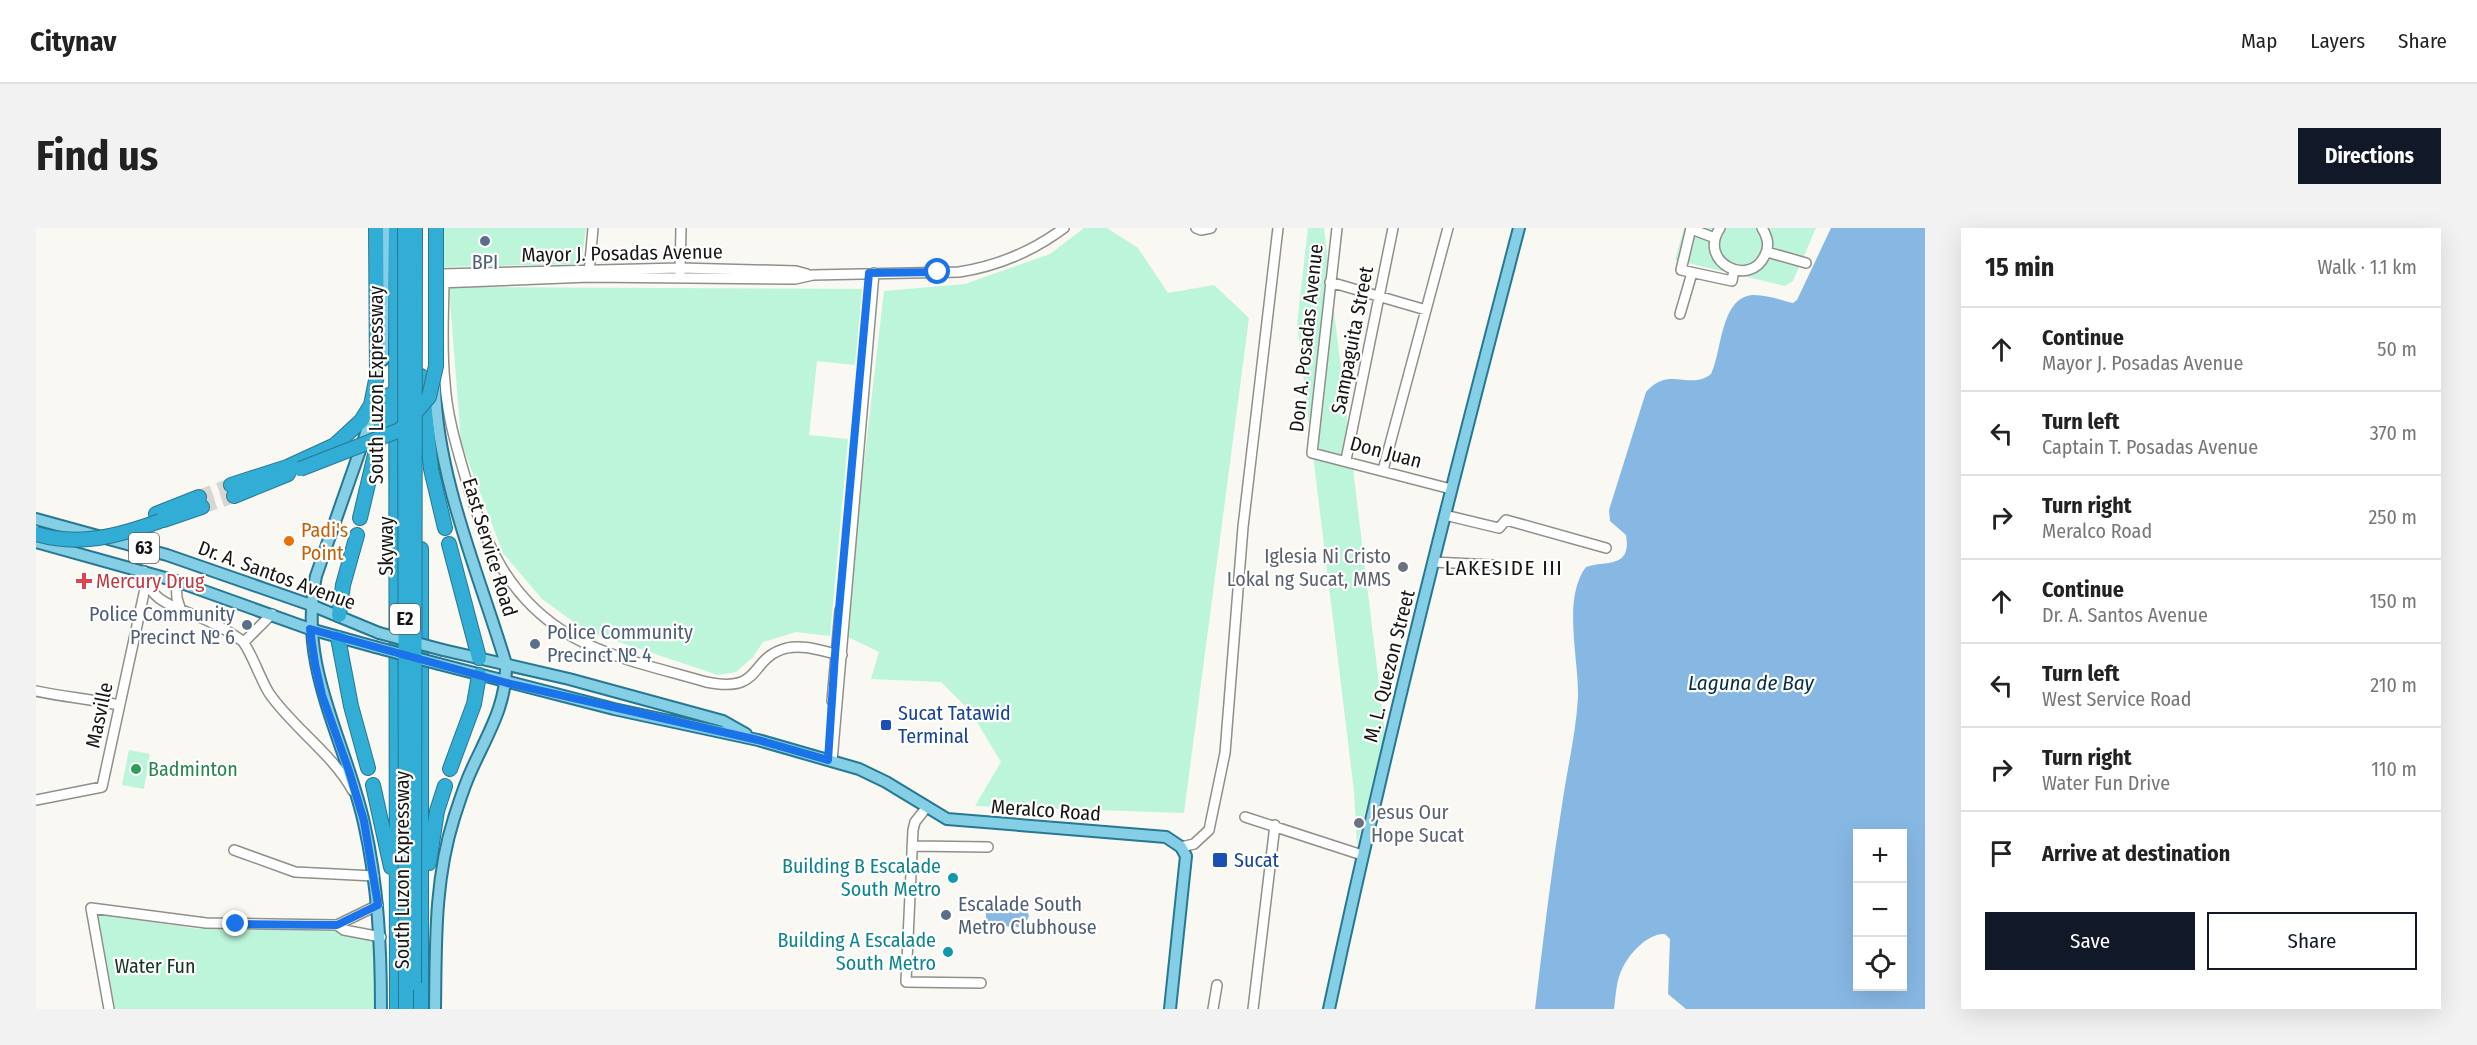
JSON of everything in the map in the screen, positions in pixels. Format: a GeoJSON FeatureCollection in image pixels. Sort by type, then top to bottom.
{"type":"FeatureCollection","features":[{"type":"Feature","properties":{"kind":"highway"},"geometry":{"type":"LineString","coordinates":[[376,228],[377,375],[371,405],[361,421],[335,446],[233,491],[400,430],[429,397],[436,366],[436,228]]}},
{"type":"Feature","properties":{"kind":"highway","name":"South Luzon Expressway"},"geometry":{"type":"LineString","coordinates":[[396,228],[397,1009]]}},
{"type":"Feature","properties":{"kind":"highway","name":"Skyway"},"geometry":{"type":"LineString","coordinates":[[405,228],[406,1009]]}},
{"type":"Feature","properties":{"kind":"highway","name":"Skyway"},"geometry":{"type":"LineString","coordinates":[[415,228],[415,1009]]}},
{"type":"Feature","properties":{"kind":"highway","name":"South Luzon Expressway"},"geometry":{"type":"LineString","coordinates":[[420,228],[421,1009]]}},
{"type":"Feature","properties":{"kind":"highway"},"geometry":{"type":"LineString","coordinates":[[360,518],[388,403],[395,327]]}},
{"type":"Feature","properties":{"kind":"highway"},"geometry":{"type":"LineString","coordinates":[[421,376],[431,469],[445,528]]}},
{"type":"Feature","properties":{"kind":"highway"},"geometry":{"type":"LineString","coordinates":[[36,529],[52,534],[85,536],[118,529],[201,502],[124,534],[90,541],[52,539],[36,534]]}},
{"type":"Feature","properties":{"kind":"highway"},"geometry":{"type":"LineString","coordinates":[[339,615],[343,585],[357,535]]}},
{"type":"Feature","properties":{"kind":"highway"},"geometry":{"type":"LineString","coordinates":[[449,544],[479,658]]}},
{"type":"Feature","properties":{"kind":"highway"},"geometry":{"type":"LineString","coordinates":[[338,638],[348,696],[368,768]]}},
{"type":"Feature","properties":{"kind":"highway"},"geometry":{"type":"LineString","coordinates":[[450,769],[474,704],[479,675]]}},
{"type":"Feature","properties":{"kind":"highway"},"geometry":{"type":"LineString","coordinates":[[373,785],[392,871],[397,938]]}},
{"type":"Feature","properties":{"kind":"highway"},"geometry":{"type":"LineString","coordinates":[[421,933],[430,852],[444,786]]}},
{"type":"Feature","properties":{"kind":"main road"},"geometry":{"type":"LineString","coordinates":[[381,1009],[381,938],[374,876],[358,798],[322,695],[310,629],[316,576],[378,399],[383,366],[384,228]]}},
{"type":"Feature","properties":{"kind":"main road","name":"East Service Road"},"geometry":{"type":"LineString","coordinates":[[430,228],[438,278],[433,303],[437,422],[463,526],[506,664],[507,683],[497,718],[460,799],[448,843],[438,894],[435,1009]]}},
{"type":"Feature","properties":{"kind":"main road","name":"M. L. Quezon Street"},"geometry":{"type":"LineString","coordinates":[[1329,1009],[1362,855],[1433,562],[1519,228]]}},
{"type":"Feature","properties":{"kind":"main road","name":"Dr. A. Santos Avenue"},"geometry":{"type":"LineString","coordinates":[[36,519],[167,555],[339,615],[379,633],[506,664]]}},
{"type":"Feature","properties":{"kind":"main road","name":"Dr. A. Santos Avenue"},"geometry":{"type":"LineString","coordinates":[[36,542],[176,581],[338,638],[507,683]]}},
{"type":"Feature","properties":{"kind":"main road"},"geometry":{"type":"LineString","coordinates":[[272,614],[280,594]]}},
{"type":"Feature","properties":{"kind":"main road"},"geometry":{"type":"LineString","coordinates":[[338,638],[339,615]]}},
{"type":"Feature","properties":{"kind":"main road"},"geometry":{"type":"LineString","coordinates":[[479,658],[479,675]]}},
{"type":"Feature","properties":{"kind":"main road","name":"Meralco Road"},"geometry":{"type":"LineString","coordinates":[[506,664],[723,721],[758,740]]}},
{"type":"Feature","properties":{"kind":"main road","name":"Meralco Road"},"geometry":{"type":"LineString","coordinates":[[507,683],[758,740],[830,760],[866,772],[926,808],[958,822],[1166,837],[1181,847]]}},
{"type":"Feature","properties":{"kind":"main road"},"geometry":{"type":"LineString","coordinates":[[1170,1009],[1186,864],[1186,855],[1181,847]]}},
{"type":"Feature","properties":{"kind":"street"},"geometry":{"type":"LineString","coordinates":[[589,273],[593,228]]}},
{"type":"Feature","properties":{"kind":"street"},"geometry":{"type":"LineString","coordinates":[[680,273],[681,228]]}},
{"type":"Feature","properties":{"kind":"street","name":"Mayor J. Posadas Avenue"},"geometry":{"type":"LineString","coordinates":[[438,278],[589,273],[796,271],[813,275],[974,270],[1028,252],[1064,228]]}},
{"type":"Feature","properties":{"kind":"street"},"geometry":{"type":"LineString","coordinates":[[1196,228],[1201,230],[1211,228]]}},
{"type":"Feature","properties":{"kind":"street"},"geometry":{"type":"LineString","coordinates":[[1181,847],[1194,844],[1209,830],[1224,753],[1243,526],[1278,228]]}},
{"type":"Feature","properties":{"kind":"street","name":"Don A. Posadas Avenue"},"geometry":{"type":"LineString","coordinates":[[1312,453],[1336,228]]}},
{"type":"Feature","properties":{"kind":"street","name":"Sampaguita Street"},"geometry":{"type":"LineString","coordinates":[[1346,460],[1393,228]]}},
{"type":"Feature","properties":{"kind":"street"},"geometry":{"type":"LineString","coordinates":[[1383,470],[1448,228]]}},
{"type":"Feature","properties":{"kind":"street"},"geometry":{"type":"LineString","coordinates":[[1720,228],[1715,238],[1715,250],[1720,260],[1734,270],[1752,268],[1761,261],[1767,252],[1767,239],[1762,228]]}},
{"type":"Feature","properties":{"kind":"street"},"geometry":{"type":"LineString","coordinates":[[1715,238],[1691,229],[1681,270],[1732,280],[1734,270]]}},
{"type":"Feature","properties":{"kind":"street"},"geometry":{"type":"LineString","coordinates":[[1767,252],[1806,263]]}},
{"type":"Feature","properties":{"kind":"street"},"geometry":{"type":"LineString","coordinates":[[830,760],[872,273]]}},
{"type":"Feature","properties":{"kind":"street"},"geometry":{"type":"LineString","coordinates":[[1680,314],[1692,273]]}},
{"type":"Feature","properties":{"kind":"street"},"geometry":{"type":"LineString","coordinates":[[438,278],[444,382],[455,443],[487,543],[500,567],[525,599],[557,627],[592,646],[723,686],[742,683],[772,654],[787,648],[806,646],[839,654]]}},
{"type":"Feature","properties":{"kind":"street"},"geometry":{"type":"LineString","coordinates":[[1330,282],[1426,310]]}},
{"type":"Feature","properties":{"kind":"street","name":"Don Juan"},"geometry":{"type":"LineString","coordinates":[[1312,453],[1451,489]]}},
{"type":"Feature","properties":{"kind":"street"},"geometry":{"type":"LineString","coordinates":[[1445,515],[1499,528],[1506,520],[1606,548]]}},
{"type":"Feature","properties":{"kind":"street"},"geometry":{"type":"LineString","coordinates":[[1433,562],[1493,566]]}},
{"type":"Feature","properties":{"kind":"street"},"geometry":{"type":"LineString","coordinates":[[144,571],[146,584],[169,607],[218,625],[244,642],[256,671],[269,693],[329,760],[358,798]]}},
{"type":"Feature","properties":{"kind":"street"},"geometry":{"type":"LineString","coordinates":[[176,581],[177,598],[181,610]]}},
{"type":"Feature","properties":{"kind":"street","name":"Masville"},"geometry":{"type":"LineString","coordinates":[[36,800],[102,787],[146,584]]}},
{"type":"Feature","properties":{"kind":"street"},"geometry":{"type":"LineString","coordinates":[[244,642],[272,614]]}},
{"type":"Feature","properties":{"kind":"street"},"geometry":{"type":"LineString","coordinates":[[36,692],[72,698],[83,697],[119,705]]}},
{"type":"Feature","properties":{"kind":"street"},"geometry":{"type":"LineString","coordinates":[[926,808],[915,822],[912,846],[906,982],[981,983]]}},
{"type":"Feature","properties":{"kind":"street"},"geometry":{"type":"LineString","coordinates":[[1245,817],[1362,855]]}},
{"type":"Feature","properties":{"kind":"street"},"geometry":{"type":"LineString","coordinates":[[1253,1009],[1275,825]]}},
{"type":"Feature","properties":{"kind":"street"},"geometry":{"type":"LineString","coordinates":[[912,846],[988,847]]}},
{"type":"Feature","properties":{"kind":"street"},"geometry":{"type":"LineString","coordinates":[[234,850],[295,872],[336,876],[368,874],[374,876]]}},
{"type":"Feature","properties":{"kind":"street"},"geometry":{"type":"LineString","coordinates":[[110,1009],[91,908],[206,923],[337,925],[378,905]]}},
{"type":"Feature","properties":{"kind":"street"},"geometry":{"type":"LineString","coordinates":[[337,925],[344,930],[381,938]]}},
{"type":"Feature","properties":{"kind":"street"},"geometry":{"type":"LineString","coordinates":[[1213,1009],[1217,985]]}},
{"type":"Feature","properties":{"kind":"green space"},"geometry":{"type":"Polygon","coordinates":[[[439,228],[586,228],[581,264],[439,267],[439,228]]]}},
{"type":"Feature","properties":{"kind":"green space"},"geometry":{"type":"Polygon","coordinates":[[[1084,228],[1107,228],[1138,248],[1168,293],[1214,285],[1249,318],[1184,813],[975,806],[1001,762],[971,712],[941,682],[871,679],[879,652],[844,635],[884,291],[965,284],[1050,254],[1084,228]]]}},
{"type":"Feature","properties":{"kind":"green space"},"geometry":{"type":"Polygon","coordinates":[[[1308,228],[1324,228],[1385,734],[1357,845],[1354,791],[1297,324],[1308,228]]]}},
{"type":"Feature","properties":{"kind":"green space"},"geometry":{"type":"Polygon","coordinates":[[[1684,228],[1816,228],[1793,281],[1785,286],[1675,260],[1684,228]]]}},
{"type":"Feature","properties":{"kind":"green space"},"geometry":{"type":"Polygon","coordinates":[[[449,287],[862,289],[855,365],[817,361],[809,435],[848,439],[830,636],[796,632],[763,642],[753,657],[736,672],[718,675],[586,631],[542,599],[503,553],[461,442],[449,287]]]}},
{"type":"Feature","properties":{"kind":"green space","name":"Badminton"},"geometry":{"type":"Polygon","coordinates":[[[129,750],[150,754],[144,789],[122,785],[129,750]]]}},
{"type":"Feature","properties":{"kind":"green space","name":"Water Fun"},"geometry":{"type":"Polygon","coordinates":[[[98,914],[199,929],[343,931],[378,942],[377,1009],[115,1009],[98,914]]]}},
{"type":"Feature","properties":{"kind":"water","name":"Laguna de Bay"},"geometry":{"type":"Polygon","coordinates":[[[1831,228],[1925,228],[1925,1009],[1686,1009],[1668,994],[1670,939],[1665,934],[1646,940],[1626,962],[1619,977],[1614,1009],[1535,1009],[1554,856],[1577,711],[1578,682],[1573,629],[1575,595],[1586,567],[1616,561],[1625,553],[1626,535],[1610,521],[1609,510],[1646,392],[1663,380],[1703,379],[1711,374],[1728,316],[1742,298],[1757,295],[1793,303],[1797,300],[1831,228]]]}},
{"type":"Feature","properties":{"kind":"water"},"geometry":{"type":"Polygon","coordinates":[[[1027,910],[1029,916],[1027,920],[1019,920],[1019,927],[999,926],[998,929],[986,929],[986,911],[1014,912],[1027,910]]]}},
{"type":"Feature","properties":{"kind":"tunnel"},"geometry":{"type":"LineString","coordinates":[[199,497],[231,485]]}},
{"type":"Feature","properties":{"kind":"tunnel"},"geometry":{"type":"LineString","coordinates":[[202,507],[234,496]]}},
{"type":"Feature","properties":{"kind":"place","name":"BPI"},"geometry":{"type":"Point","coordinates":[485,241]}},
{"type":"Feature","properties":{"kind":"place","name":"Padi's Point"},"geometry":{"type":"Point","coordinates":[289,541]}},
{"type":"Feature","properties":{"kind":"place","name":"Iglesia Ni Cristo Lokal ng Sucat, MMS"},"geometry":{"type":"Point","coordinates":[1403,567]}},
{"type":"Feature","properties":{"kind":"place","name":"Mercury Drug"},"geometry":{"type":"Point","coordinates":[84,581]}},
{"type":"Feature","properties":{"kind":"place","name":"Police Community Precinct № 6"},"geometry":{"type":"Point","coordinates":[247,625]}},
{"type":"Feature","properties":{"kind":"place","name":"Police Community Precinct № 4"},"geometry":{"type":"Point","coordinates":[535,644]}},
{"type":"Feature","properties":{"kind":"place","name":"Sucat Tatawid Terminal"},"geometry":{"type":"Point","coordinates":[886,725]}},
{"type":"Feature","properties":{"kind":"place","name":"Badminton"},"geometry":{"type":"Point","coordinates":[136,769]}},
{"type":"Feature","properties":{"kind":"place","name":"Jesus Our Hope Sucat"},"geometry":{"type":"Point","coordinates":[1359,823]}},
{"type":"Feature","properties":{"kind":"place","name":"Sucat"},"geometry":{"type":"Point","coordinates":[1220,860]}},
{"type":"Feature","properties":{"kind":"place","name":"Building B Escalade South Metro"},"geometry":{"type":"Point","coordinates":[953,878]}},
{"type":"Feature","properties":{"kind":"place","name":"Escalade South Metro Clubhouse"},"geometry":{"type":"Point","coordinates":[946,915]}},
{"type":"Feature","properties":{"kind":"place","name":"Building A Escalade South Metro"},"geometry":{"type":"Point","coordinates":[948,952]}},
{"type":"Feature","properties":{"kind":"district","name":"LAKESIDE III"},"geometry":{"type":"Point","coordinates":[1504,568]}},
{"type":"Feature","properties":{"kind":"route"},"geometry":{"type":"LineString","coordinates":[[236,924],[337,925],[378,905],[364,821],[322,695],[310,629],[507,683],[758,740],[828,760],[835,654],[869,273],[938,272]]}}]}
